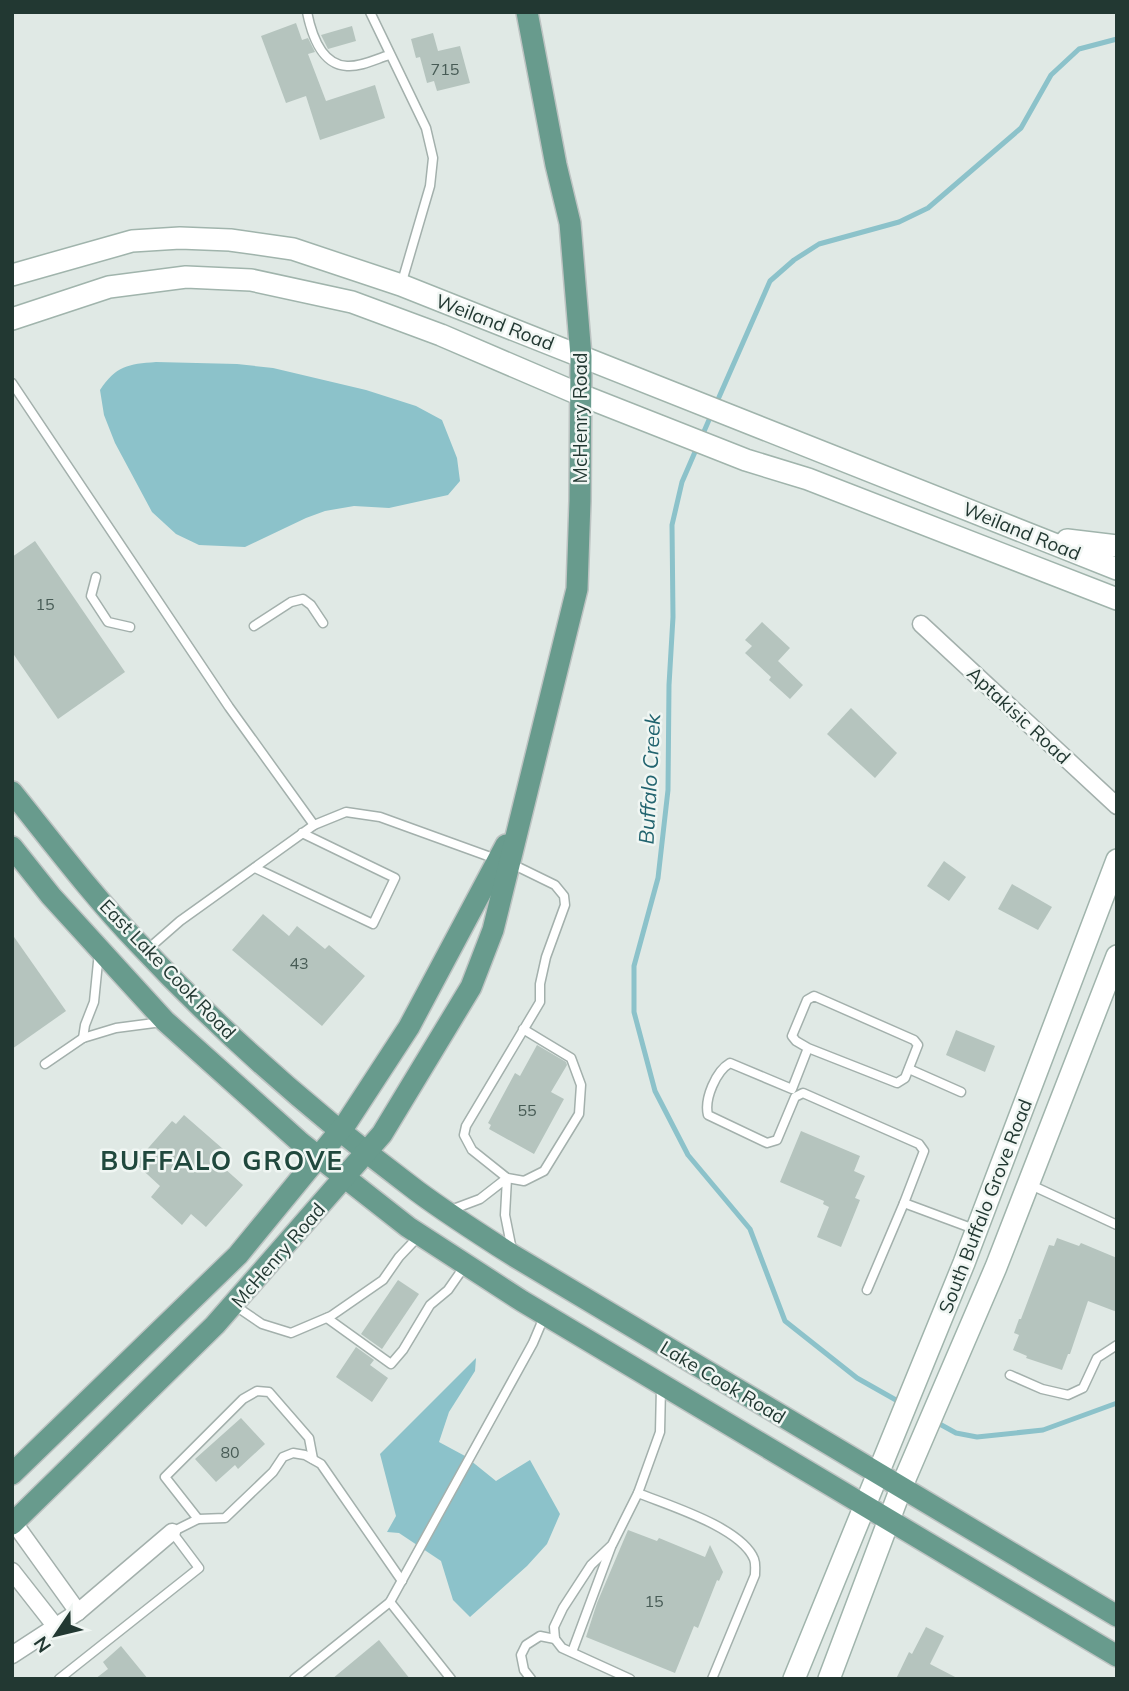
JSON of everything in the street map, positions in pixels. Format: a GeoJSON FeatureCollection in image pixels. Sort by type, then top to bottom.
{"type":"FeatureCollection","features":[{"type":"Feature","properties":{"kind":"main road","name":"McHenry Road"},"geometry":{"type":"LineString","coordinates":[[12,1474],[238,1255],[340,1131],[409,1027],[503,861],[519,821],[577,589],[581,395],[581,356],[570,223],[556,165],[527,12]]}},
{"type":"Feature","properties":{"kind":"main road","name":"Weiland Road"},"geometry":{"type":"LineString","coordinates":[[12,275],[132,241],[180,238],[230,240],[293,249],[401,285],[1117,569]]}},
{"type":"Feature","properties":{"kind":"main road","name":"Weiland Road"},"geometry":{"type":"LineString","coordinates":[[12,319],[109,287],[186,277],[251,280],[352,302],[442,335],[581,395],[746,460],[808,479],[1112,599]]}},
{"type":"Feature","properties":{"kind":"main road"},"geometry":{"type":"LineString","coordinates":[[992,520],[1077,543],[1117,546]]}},
{"type":"Feature","properties":{"kind":"main road","name":"East Lake Cook Road"},"geometry":{"type":"LineString","coordinates":[[12,792],[145,951],[223,1029],[340,1131]]}},
{"type":"Feature","properties":{"kind":"main road","name":"East Lake Cook Road"},"geometry":{"type":"LineString","coordinates":[[12,847],[51,897],[165,1021],[344,1179]]}},
{"type":"Feature","properties":{"kind":"main road","name":"South Buffalo Grove Road"},"geometry":{"type":"LineString","coordinates":[[794,1679],[977,1230],[1117,859]]}},
{"type":"Feature","properties":{"kind":"main road","name":"McHenry Road"},"geometry":{"type":"LineString","coordinates":[[13,1522],[234,1304],[382,1134],[471,987],[493,930],[503,861]]}},
{"type":"Feature","properties":{"kind":"main road","name":"South Buffalo Grove Road"},"geometry":{"type":"LineString","coordinates":[[829,1679],[901,1488],[1028,1184],[1117,956]]}},
{"type":"Feature","properties":{"kind":"main road","name":"Lake Cook Road"},"geometry":{"type":"LineString","coordinates":[[340,1131],[447,1212],[514,1256],[1117,1616]]}},
{"type":"Feature","properties":{"kind":"main road","name":"Lake Cook Road"},"geometry":{"type":"LineString","coordinates":[[344,1179],[420,1235],[545,1314],[1117,1656]]}},
{"type":"Feature","properties":{"kind":"street","name":"Aptakisic Road"},"geometry":{"type":"LineString","coordinates":[[921,624],[1117,806]]}},
{"type":"Feature","properties":{"kind":"street"},"geometry":{"type":"LineString","coordinates":[[13,1522],[78,1612]]}},
{"type":"Feature","properties":{"kind":"street"},"geometry":{"type":"LineString","coordinates":[[12,1655],[78,1612],[172,1532]]}},
{"type":"Feature","properties":{"kind":"street"},"geometry":{"type":"LineString","coordinates":[[12,1571],[56,1627]]}},
{"type":"Feature","properties":{"kind":"lane"},"geometry":{"type":"LineString","coordinates":[[307,12],[310,26],[322,51],[338,64],[358,65],[389,55]]}},
{"type":"Feature","properties":{"kind":"lane"},"geometry":{"type":"LineString","coordinates":[[370,12],[426,128],[433,158],[430,186],[401,285]]}},
{"type":"Feature","properties":{"kind":"lane"},"geometry":{"type":"LineString","coordinates":[[12,383],[229,707],[314,825]]}},
{"type":"Feature","properties":{"kind":"lane"},"geometry":{"type":"LineString","coordinates":[[96,577],[91,596],[108,622],[130,627]]}},
{"type":"Feature","properties":{"kind":"lane"},"geometry":{"type":"LineString","coordinates":[[254,626],[291,602],[303,599],[311,605],[323,623]]}},
{"type":"Feature","properties":{"kind":"lane"},"geometry":{"type":"LineString","coordinates":[[145,951],[180,921],[314,825],[346,812],[380,817],[503,861],[555,885],[565,896],[565,905],[546,957],[540,984],[540,1002],[523,1029],[466,1126],[464,1135],[472,1150],[507,1178],[524,1181],[544,1171],[579,1114],[581,1085],[571,1058],[523,1029]]}},
{"type":"Feature","properties":{"kind":"lane"},"geometry":{"type":"LineString","coordinates":[[255,868],[373,924],[395,878],[302,834]]}},
{"type":"Feature","properties":{"kind":"lane"},"geometry":{"type":"LineString","coordinates":[[83,1038],[94,1002],[99,951]]}},
{"type":"Feature","properties":{"kind":"lane"},"geometry":{"type":"LineString","coordinates":[[814,996],[914,1040],[918,1045],[905,1078],[897,1083],[808,1048],[796,1041],[792,1035],[807,1000],[814,996]]}},
{"type":"Feature","properties":{"kind":"lane"},"geometry":{"type":"LineString","coordinates":[[44,1064],[83,1038],[116,1028],[165,1021]]}},
{"type":"Feature","properties":{"kind":"lane"},"geometry":{"type":"LineString","coordinates":[[792,1089],[808,1048]]}},
{"type":"Feature","properties":{"kind":"lane"},"geometry":{"type":"LineString","coordinates":[[803,1093],[794,1097],[777,1140],[767,1143],[708,1115],[705,1105],[722,1068],[730,1063],[803,1093],[919,1144],[924,1151],[867,1290]]}},
{"type":"Feature","properties":{"kind":"lane"},"geometry":{"type":"LineString","coordinates":[[909,1069],[961,1091]]}},
{"type":"Feature","properties":{"kind":"lane"},"geometry":{"type":"LineString","coordinates":[[447,1212],[480,1199],[507,1178]]}},
{"type":"Feature","properties":{"kind":"lane"},"geometry":{"type":"LineString","coordinates":[[507,1178],[505,1215],[514,1256]]}},
{"type":"Feature","properties":{"kind":"lane"},"geometry":{"type":"LineString","coordinates":[[1028,1184],[1117,1225]]}},
{"type":"Feature","properties":{"kind":"lane"},"geometry":{"type":"LineString","coordinates":[[904,1203],[977,1230]]}},
{"type":"Feature","properties":{"kind":"lane"},"geometry":{"type":"LineString","coordinates":[[234,1304],[262,1324],[291,1333],[327,1318],[383,1280],[399,1257],[420,1235]]}},
{"type":"Feature","properties":{"kind":"lane"},"geometry":{"type":"LineString","coordinates":[[327,1318],[391,1364],[404,1350],[430,1305],[447,1290],[466,1265]]}},
{"type":"Feature","properties":{"kind":"lane"},"geometry":{"type":"LineString","coordinates":[[294,1679],[390,1602],[533,1343],[545,1314]]}},
{"type":"Feature","properties":{"kind":"lane"},"geometry":{"type":"LineString","coordinates":[[1010,1376],[1042,1389],[1068,1395],[1083,1388],[1097,1357],[1117,1345]]}},
{"type":"Feature","properties":{"kind":"lane"},"geometry":{"type":"LineString","coordinates":[[572,1652],[612,1545],[638,1493],[660,1432],[661,1384]]}},
{"type":"Feature","properties":{"kind":"lane"},"geometry":{"type":"LineString","coordinates":[[198,1519],[165,1477],[243,1399],[257,1391],[269,1392],[309,1438],[313,1459]]}},
{"type":"Feature","properties":{"kind":"lane"},"geometry":{"type":"LineString","coordinates":[[59,1679],[198,1568],[172,1532],[198,1519],[225,1518],[273,1472],[283,1457],[293,1453],[305,1455],[321,1464],[402,1581]]}},
{"type":"Feature","properties":{"kind":"lane"},"geometry":{"type":"LineString","coordinates":[[638,1493],[716,1525],[749,1549],[756,1561],[755,1575],[712,1679]]}},
{"type":"Feature","properties":{"kind":"lane"},"geometry":{"type":"LineString","coordinates":[[612,1545],[591,1565],[563,1608],[554,1627],[555,1639],[562,1648],[618,1676],[630,1679]]}},
{"type":"Feature","properties":{"kind":"lane"},"geometry":{"type":"LineString","coordinates":[[390,1602],[451,1679]]}},
{"type":"Feature","properties":{"kind":"lane"},"geometry":{"type":"LineString","coordinates":[[531,1679],[524,1670],[521,1655],[526,1645],[540,1636],[555,1639]]}},
{"type":"Feature","properties":{"kind":"water"},"geometry":{"type":"Polygon","coordinates":[[[156,362],[237,364],[273,368],[366,390],[416,406],[442,420],[457,458],[460,481],[448,495],[389,508],[354,506],[325,511],[245,547],[199,545],[176,534],[152,512],[115,443],[104,415],[100,390],[112,376],[130,365],[156,362]]]}},
{"type":"Feature","properties":{"kind":"water"},"geometry":{"type":"Polygon","coordinates":[[[476,1358],[475,1371],[449,1412],[439,1442],[465,1456],[496,1481],[530,1460],[560,1514],[547,1544],[527,1566],[470,1617],[453,1600],[441,1561],[399,1533],[387,1532],[396,1516],[380,1454],[476,1358]]]}},
{"type":"Feature","properties":{"kind":"building"},"geometry":{"type":"Polygon","coordinates":[[[296,23],[302,40],[308,38],[315,52],[308,54],[326,101],[375,85],[385,118],[320,140],[306,96],[286,103],[261,36],[296,23]]]}},
{"type":"Feature","properties":{"kind":"building"},"geometry":{"type":"Polygon","coordinates":[[[352,26],[356,41],[328,49],[321,35],[352,26]]]}},
{"type":"Feature","properties":{"kind":"building"},"geometry":{"type":"Polygon","coordinates":[[[433,33],[438,51],[460,46],[470,83],[437,91],[434,81],[427,83],[420,57],[416,58],[411,39],[433,33]]]}},
{"type":"Feature","properties":{"kind":"building"},"geometry":{"type":"Polygon","coordinates":[[[35,541],[125,672],[58,719],[12,652],[12,557],[35,541]]]}},
{"type":"Feature","properties":{"kind":"building"},"geometry":{"type":"Polygon","coordinates":[[[762,622],[790,648],[778,661],[803,685],[790,699],[745,653],[752,646],[745,640],[762,622]]]}},
{"type":"Feature","properties":{"kind":"building"},"geometry":{"type":"Polygon","coordinates":[[[851,708],[897,753],[875,778],[827,734],[851,708]]]}},
{"type":"Feature","properties":{"kind":"building"},"geometry":{"type":"Polygon","coordinates":[[[944,861],[966,877],[949,901],[927,886],[944,861]]]}},
{"type":"Feature","properties":{"kind":"building"},"geometry":{"type":"Polygon","coordinates":[[[1012,884],[1052,907],[1038,930],[998,909],[1012,884]]]}},
{"type":"Feature","properties":{"kind":"building"},"geometry":{"type":"Polygon","coordinates":[[[263,914],[289,936],[297,926],[325,949],[329,945],[365,976],[322,1026],[232,950],[263,914]]]}},
{"type":"Feature","properties":{"kind":"building"},"geometry":{"type":"Polygon","coordinates":[[[12,934],[66,1011],[12,1049],[12,934]]]}},
{"type":"Feature","properties":{"kind":"building"},"geometry":{"type":"Polygon","coordinates":[[[956,1030],[995,1046],[985,1072],[946,1055],[956,1030]]]}},
{"type":"Feature","properties":{"kind":"building"},"geometry":{"type":"Polygon","coordinates":[[[537,1045],[567,1065],[551,1092],[564,1099],[534,1154],[489,1129],[491,1125],[488,1123],[515,1073],[520,1076],[537,1045]]]}},
{"type":"Feature","properties":{"kind":"building"},"geometry":{"type":"Polygon","coordinates":[[[184,1115],[223,1149],[214,1159],[243,1185],[206,1227],[191,1214],[182,1225],[151,1197],[160,1186],[135,1163],[172,1121],[176,1124],[184,1115]]]}},
{"type":"Feature","properties":{"kind":"building"},"geometry":{"type":"Polygon","coordinates":[[[801,1131],[860,1156],[854,1171],[865,1176],[855,1198],[860,1200],[841,1247],[817,1237],[829,1207],[823,1204],[824,1201],[780,1182],[801,1131]]]}},
{"type":"Feature","properties":{"kind":"building"},"geometry":{"type":"Polygon","coordinates":[[[1057,1238],[1079,1246],[1081,1243],[1117,1258],[1117,1312],[1088,1301],[1062,1370],[1026,1358],[1027,1356],[1013,1350],[1019,1335],[1014,1333],[1019,1319],[1049,1245],[1054,1246],[1057,1238]]]}},
{"type":"Feature","properties":{"kind":"building"},"geometry":{"type":"Polygon","coordinates":[[[398,1280],[419,1294],[382,1349],[361,1334],[398,1280]]]}},
{"type":"Feature","properties":{"kind":"building"},"geometry":{"type":"Polygon","coordinates":[[[356,1347],[374,1360],[370,1365],[388,1378],[372,1402],[336,1377],[356,1347]]]}},
{"type":"Feature","properties":{"kind":"building"},"geometry":{"type":"Polygon","coordinates":[[[241,1418],[265,1444],[238,1469],[235,1465],[216,1482],[195,1459],[241,1418]]]}},
{"type":"Feature","properties":{"kind":"building"},"geometry":{"type":"Polygon","coordinates":[[[628,1530],[657,1541],[659,1538],[705,1557],[710,1545],[723,1572],[719,1581],[717,1580],[698,1628],[694,1626],[675,1673],[586,1637],[597,1603],[628,1530]]]}},
{"type":"Feature","properties":{"kind":"building"},"geometry":{"type":"Polygon","coordinates":[[[926,1627],[944,1636],[930,1664],[959,1679],[896,1679],[909,1652],[912,1654],[926,1627]]]}},
{"type":"Feature","properties":{"kind":"building"},"geometry":{"type":"Polygon","coordinates":[[[379,1640],[410,1679],[332,1679],[379,1640]]]}},
{"type":"Feature","properties":{"kind":"building"},"geometry":{"type":"Polygon","coordinates":[[[121,1646],[148,1679],[95,1679],[108,1669],[103,1662],[121,1646]]]}},
{"type":"Feature","properties":{"kind":"waterway","name":"Buffalo Creek"},"geometry":{"type":"LineString","coordinates":[[716,404],[770,281],[794,260],[819,244],[899,222],[928,208],[1021,128],[1051,75],[1079,49],[1117,39]]}},
{"type":"Feature","properties":{"kind":"waterway","name":"Buffalo Creek"},"geometry":{"type":"LineString","coordinates":[[702,436],[712,413]]}},
{"type":"Feature","properties":{"kind":"waterway","name":"Buffalo Creek"},"geometry":{"type":"LineString","coordinates":[[698,445],[682,482],[672,525],[673,617],[668,790],[658,878],[634,966],[634,1012],[655,1091],[688,1155],[750,1229],[785,1321],[857,1378],[903,1404]]}},
{"type":"Feature","properties":{"kind":"waterway","name":"Buffalo Creek"},"geometry":{"type":"LineString","coordinates":[[936,1422],[956,1433],[977,1437],[1043,1430],[1117,1403]]}},
{"type":"Feature","properties":{"kind":"district","name":"BUFFALO GROVE"},"geometry":{"type":"Point","coordinates":[222,1160]}}]}
